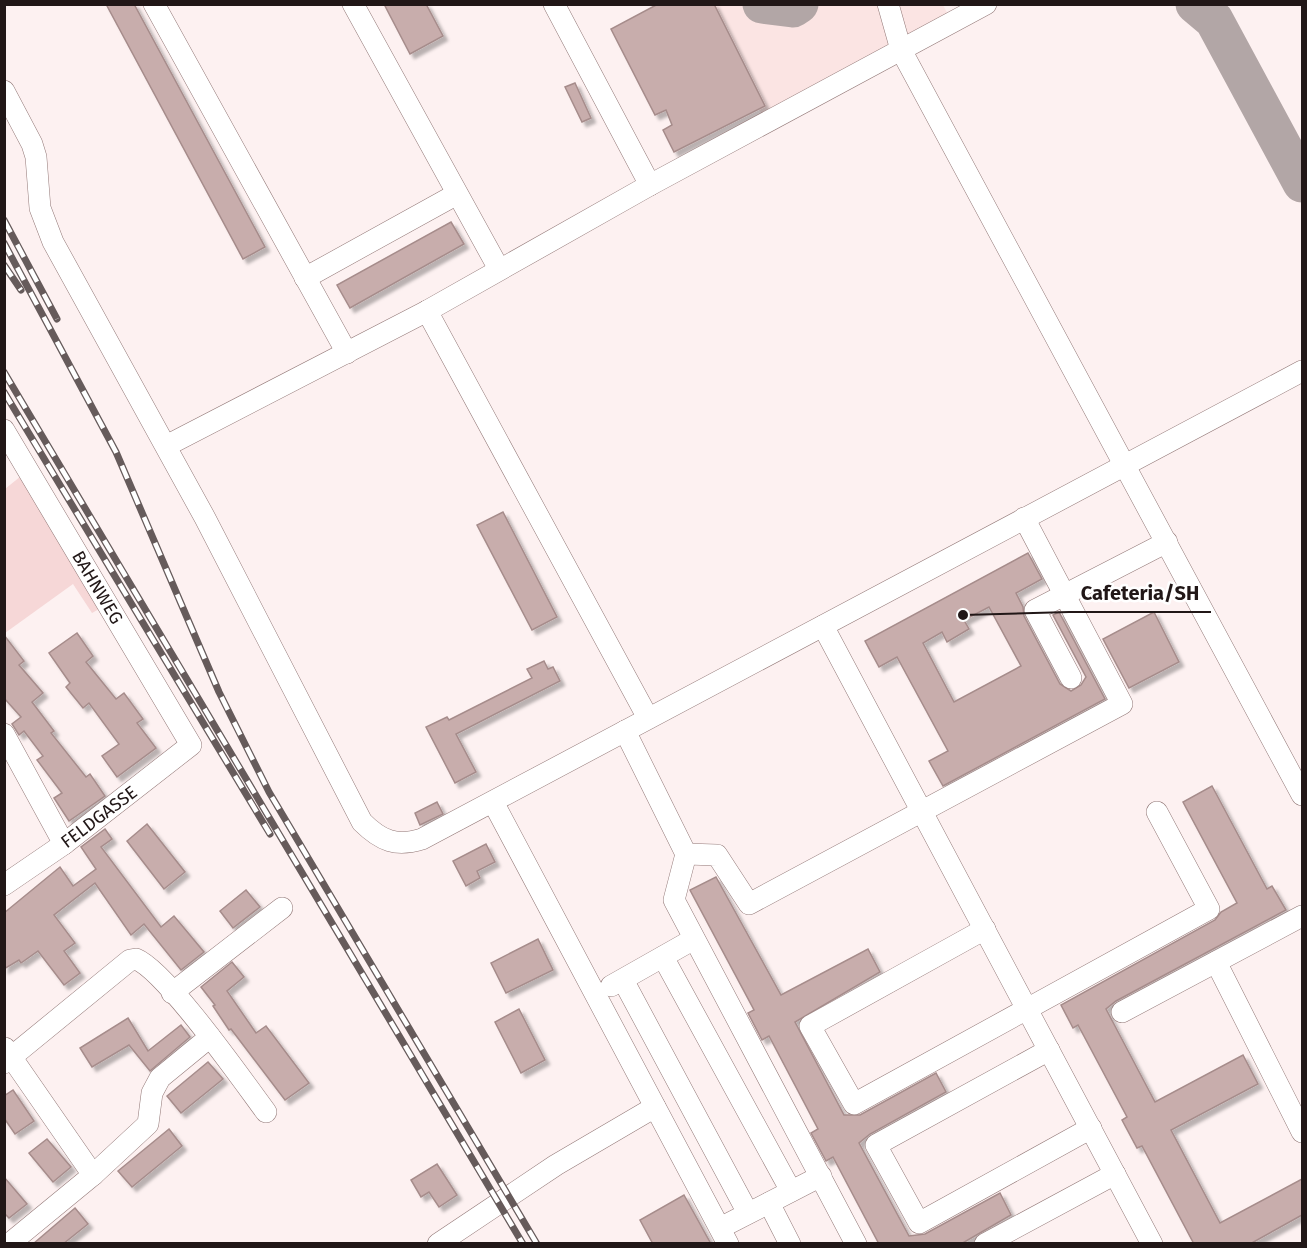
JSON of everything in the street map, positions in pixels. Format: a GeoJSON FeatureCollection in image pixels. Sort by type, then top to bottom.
{"type":"FeatureCollection","features":[{"type":"Feature","properties":{"kind":"street"},"geometry":{"type":"LineString","coordinates":[[154,4],[346,353]]}},
{"type":"Feature","properties":{"kind":"street"},"geometry":{"type":"LineString","coordinates":[[352,4],[499,269]]}},
{"type":"Feature","properties":{"kind":"street"},"geometry":{"type":"LineString","coordinates":[[554,4],[650,185]]}},
{"type":"Feature","properties":{"kind":"street"},"geometry":{"type":"LineString","coordinates":[[888,4],[901,50],[1127,465],[1302,795]]}},
{"type":"Feature","properties":{"kind":"street"},"geometry":{"type":"LineString","coordinates":[[166,446],[427,311],[650,185],[986,4]]}},
{"type":"Feature","properties":{"kind":"street"},"geometry":{"type":"LineString","coordinates":[[4,91],[33,144],[40,208],[45,225],[166,446],[362,822],[375,835],[390,842],[405,844],[422,839],[1302,371]]}},
{"type":"Feature","properties":{"kind":"street"},"geometry":{"type":"LineString","coordinates":[[305,278],[457,194]]}},
{"type":"Feature","properties":{"kind":"street"},"geometry":{"type":"LineString","coordinates":[[427,311],[648,718]]}},
{"type":"Feature","properties":{"kind":"street","name":"BAHNWEG"},"geometry":{"type":"LineString","coordinates":[[4,430],[191,745]]}},
{"type":"Feature","properties":{"kind":"street"},"geometry":{"type":"LineString","coordinates":[[686,854],[717,855],[749,904],[1122,704],[1024,518]]}},
{"type":"Feature","properties":{"kind":"street"},"geometry":{"type":"LineString","coordinates":[[1071,678],[1035,610],[1167,542]]}},
{"type":"Feature","properties":{"kind":"street"},"geometry":{"type":"LineString","coordinates":[[823,626],[1152,1244]]}},
{"type":"Feature","properties":{"kind":"street"},"geometry":{"type":"LineString","coordinates":[[625,731],[686,854],[674,900],[855,1244]]}},
{"type":"Feature","properties":{"kind":"street"},"geometry":{"type":"LineString","coordinates":[[4,734],[64,844]]}},
{"type":"Feature","properties":{"kind":"street","name":"FELDGASSE"},"geometry":{"type":"LineString","coordinates":[[4,885],[64,844],[191,745]]}},
{"type":"Feature","properties":{"kind":"street"},"geometry":{"type":"LineString","coordinates":[[493,802],[724,1236],[748,1213],[821,1176]]}},
{"type":"Feature","properties":{"kind":"street"},"geometry":{"type":"LineString","coordinates":[[985,929],[810,1026],[854,1104],[1209,909],[1157,812]]}},
{"type":"Feature","properties":{"kind":"street"},"geometry":{"type":"LineString","coordinates":[[172,993],[282,908]]}},
{"type":"Feature","properties":{"kind":"street"},"geometry":{"type":"LineString","coordinates":[[1122,1012],[1302,916]]}},
{"type":"Feature","properties":{"kind":"street"},"geometry":{"type":"LineString","coordinates":[[596,995],[694,939]]}},
{"type":"Feature","properties":{"kind":"street"},"geometry":{"type":"LineString","coordinates":[[663,957],[791,1191]]}},
{"type":"Feature","properties":{"kind":"street"},"geometry":{"type":"LineString","coordinates":[[93,1175],[7,1056],[130,960],[136,959],[150,969],[172,993],[210,1037],[266,1112]]}},
{"type":"Feature","properties":{"kind":"street"},"geometry":{"type":"LineString","coordinates":[[1215,962],[1302,1132]]}},
{"type":"Feature","properties":{"kind":"street"},"geometry":{"type":"LineString","coordinates":[[622,980],[748,1213]]}},
{"type":"Feature","properties":{"kind":"street"},"geometry":{"type":"LineString","coordinates":[[9,1244],[93,1175],[148,1124],[152,1093],[160,1078],[210,1037]]}},
{"type":"Feature","properties":{"kind":"street"},"geometry":{"type":"LineString","coordinates":[[1049,1050],[876,1145],[919,1223],[1091,1128]]}},
{"type":"Feature","properties":{"kind":"street"},"geometry":{"type":"LineString","coordinates":[[438,1244],[556,1165],[655,1107]]}},
{"type":"Feature","properties":{"kind":"street"},"geometry":{"type":"LineString","coordinates":[[985,1244],[1115,1174]]}},
{"type":"Feature","properties":{"kind":"street"},"geometry":{"type":"LineString","coordinates":[[769,1203],[790,1244]]}},
{"type":"Feature","properties":{"kind":"shaded area"},"geometry":{"type":"Polygon","coordinates":[[[706,5],[943,5],[952,22],[766,123],[706,5]]]}},
{"type":"Feature","properties":{"kind":"shaded area"},"geometry":{"type":"Polygon","coordinates":[[[31,468],[110,603],[92,613],[73,584],[5,633],[5,489],[31,468]]]}},
{"type":"Feature","properties":{"kind":"building"},"geometry":{"type":"Polygon","coordinates":[[[106,4],[134,4],[265,247],[243,259],[106,4]]]}},
{"type":"Feature","properties":{"kind":"building"},"geometry":{"type":"Polygon","coordinates":[[[384,4],[426,4],[443,36],[410,54],[384,4]]]}},
{"type":"Feature","properties":{"kind":"building"},"geometry":{"type":"Polygon","coordinates":[[[658,4],[714,4],[765,106],[674,152],[663,130],[672,125],[666,110],[655,115],[611,29],[658,4]]]}},
{"type":"Feature","properties":{"kind":"building"},"geometry":{"type":"Polygon","coordinates":[[[575,83],[591,118],[582,122],[565,87],[575,83]]]}},
{"type":"Feature","properties":{"kind":"building"},"geometry":{"type":"Polygon","coordinates":[[[451,222],[464,244],[350,308],[337,285],[451,222]]]}},
{"type":"Feature","properties":{"kind":"building"},"geometry":{"type":"Polygon","coordinates":[[[503,512],[557,617],[532,630],[477,525],[503,512]]]}},
{"type":"Feature","properties":{"kind":"building"},"geometry":{"type":"Polygon","coordinates":[[[1028,553],[1042,579],[1016,593],[1023,607],[1024,616],[1060,684],[1071,691],[1081,685],[1086,677],[1053,615],[1059,612],[1105,699],[943,786],[929,761],[948,751],[897,657],[879,667],[865,641],[1028,553]],[[989,607],[964,620],[969,629],[947,642],[942,632],[923,643],[954,702],[1021,666],[989,607]]]}},
{"type":"Feature","properties":{"kind":"building"},"geometry":{"type":"Polygon","coordinates":[[[1154,612],[1179,662],[1129,688],[1103,639],[1154,612]]]}},
{"type":"Feature","properties":{"kind":"building"},"geometry":{"type":"Polygon","coordinates":[[[77,633],[93,656],[86,662],[116,699],[124,693],[143,719],[137,723],[156,748],[117,777],[102,756],[119,744],[89,703],[83,708],[66,687],[70,683],[49,653],[77,633]]]}},
{"type":"Feature","properties":{"kind":"building"},"geometry":{"type":"Polygon","coordinates":[[[4,635],[24,661],[19,665],[43,693],[32,702],[54,731],[51,733],[86,777],[90,774],[105,796],[69,821],[54,798],[62,793],[37,760],[43,756],[24,731],[19,735],[12,724],[21,717],[4,698],[4,635]]]}},
{"type":"Feature","properties":{"kind":"building"},"geometry":{"type":"Polygon","coordinates":[[[544,661],[548,669],[553,667],[560,681],[456,734],[476,772],[455,783],[426,727],[447,717],[449,720],[532,678],[527,669],[544,661]]]}},
{"type":"Feature","properties":{"kind":"building"},"geometry":{"type":"Polygon","coordinates":[[[1212,786],[1267,889],[1272,886],[1286,910],[1116,1001],[1106,1009],[1155,1102],[1243,1055],[1258,1084],[1171,1130],[1220,1223],[1302,1179],[1302,1215],[1250,1244],[1194,1244],[1142,1146],[1137,1148],[1122,1120],[1127,1117],[1078,1025],[1073,1028],[1061,1005],[1215,920],[1221,912],[1237,903],[1183,802],[1212,786]]]}},
{"type":"Feature","properties":{"kind":"building"},"geometry":{"type":"Polygon","coordinates":[[[437,802],[443,814],[420,825],[415,813],[437,802]]]}},
{"type":"Feature","properties":{"kind":"building"},"geometry":{"type":"Polygon","coordinates":[[[147,824],[185,872],[164,889],[127,841],[147,824]]]}},
{"type":"Feature","properties":{"kind":"building"},"geometry":{"type":"Polygon","coordinates":[[[105,829],[112,839],[101,847],[161,927],[174,916],[204,952],[181,970],[144,924],[131,935],[95,883],[54,915],[75,943],[64,951],[80,973],[64,985],[38,951],[21,963],[19,960],[4,969],[4,913],[60,867],[73,886],[96,869],[81,847],[105,829]]]}},
{"type":"Feature","properties":{"kind":"building"},"geometry":{"type":"Polygon","coordinates":[[[486,844],[495,862],[477,871],[480,878],[466,886],[453,861],[486,844]]]}},
{"type":"Feature","properties":{"kind":"building"},"geometry":{"type":"Polygon","coordinates":[[[716,877],[781,995],[868,949],[880,972],[795,1022],[844,1115],[860,1115],[936,1073],[946,1092],[870,1134],[859,1143],[909,1236],[925,1234],[1000,1193],[1011,1215],[961,1244],[879,1244],[833,1157],[826,1161],[811,1133],[818,1129],[769,1036],[762,1040],[748,1013],[754,1010],[690,890],[716,877]]]}},
{"type":"Feature","properties":{"kind":"building"},"geometry":{"type":"Polygon","coordinates":[[[246,890],[260,907],[233,928],[220,911],[246,890]]]}},
{"type":"Feature","properties":{"kind":"building"},"geometry":{"type":"Polygon","coordinates":[[[538,939],[553,970],[506,993],[491,963],[538,939]]]}},
{"type":"Feature","properties":{"kind":"building"},"geometry":{"type":"Polygon","coordinates":[[[232,962],[244,977],[227,991],[256,1033],[266,1026],[309,1083],[285,1100],[231,1029],[229,1030],[213,1006],[215,1005],[201,987],[232,962]]]}},
{"type":"Feature","properties":{"kind":"building"},"geometry":{"type":"Polygon","coordinates":[[[519,1009],[545,1060],[521,1073],[495,1022],[519,1009]]]}},
{"type":"Feature","properties":{"kind":"building"},"geometry":{"type":"Polygon","coordinates":[[[128,1018],[148,1051],[181,1025],[190,1037],[150,1071],[129,1045],[92,1067],[80,1048],[128,1018]]]}},
{"type":"Feature","properties":{"kind":"building"},"geometry":{"type":"Polygon","coordinates":[[[208,1062],[223,1079],[181,1113],[167,1096],[208,1062]]]}},
{"type":"Feature","properties":{"kind":"building"},"geometry":{"type":"Polygon","coordinates":[[[13,1090],[34,1121],[15,1134],[4,1118],[4,1096],[13,1090]]]}},
{"type":"Feature","properties":{"kind":"building"},"geometry":{"type":"Polygon","coordinates":[[[169,1129],[182,1146],[132,1187],[118,1171],[169,1129]]]}},
{"type":"Feature","properties":{"kind":"building"},"geometry":{"type":"Polygon","coordinates":[[[47,1139],[71,1167],[53,1182],[29,1153],[47,1139]]]}},
{"type":"Feature","properties":{"kind":"building"},"geometry":{"type":"Polygon","coordinates":[[[437,1164],[457,1195],[439,1207],[429,1192],[421,1197],[411,1180],[437,1164]]]}},
{"type":"Feature","properties":{"kind":"building"},"geometry":{"type":"Polygon","coordinates":[[[4,1177],[27,1204],[9,1218],[4,1213],[4,1177]]]}},
{"type":"Feature","properties":{"kind":"building"},"geometry":{"type":"Polygon","coordinates":[[[684,1195],[711,1244],[653,1244],[640,1220],[684,1195]]]}},
{"type":"Feature","properties":{"kind":"building"},"geometry":{"type":"Polygon","coordinates":[[[75,1208],[88,1224],[63,1244],[33,1244],[75,1208]]]}},
{"type":"Feature","properties":{"kind":"taxiway"},"geometry":{"type":"LineString","coordinates":[[762,4],[793,8],[799,4]]}},
{"type":"Feature","properties":{"kind":"taxiway"},"geometry":{"type":"LineString","coordinates":[[1195,4],[1214,20],[1302,183]]}},
{"type":"Feature","properties":{"kind":"railway"},"geometry":{"type":"LineString","coordinates":[[4,220],[57,319]]}},
{"type":"Feature","properties":{"kind":"railway"},"geometry":{"type":"LineString","coordinates":[[4,243],[116,452],[219,692],[269,792],[537,1244]]}},
{"type":"Feature","properties":{"kind":"railway"},"geometry":{"type":"LineString","coordinates":[[4,265],[21,290]]}},
{"type":"Feature","properties":{"kind":"railway"},"geometry":{"type":"LineString","coordinates":[[4,372],[523,1244]]}},
{"type":"Feature","properties":{"kind":"railway"},"geometry":{"type":"LineString","coordinates":[[4,392],[270,834]]}},
{"type":"Feature","properties":{"kind":"place","name":"Cafeteria/SH"},"geometry":{"type":"Point","coordinates":[963,615]}}]}
